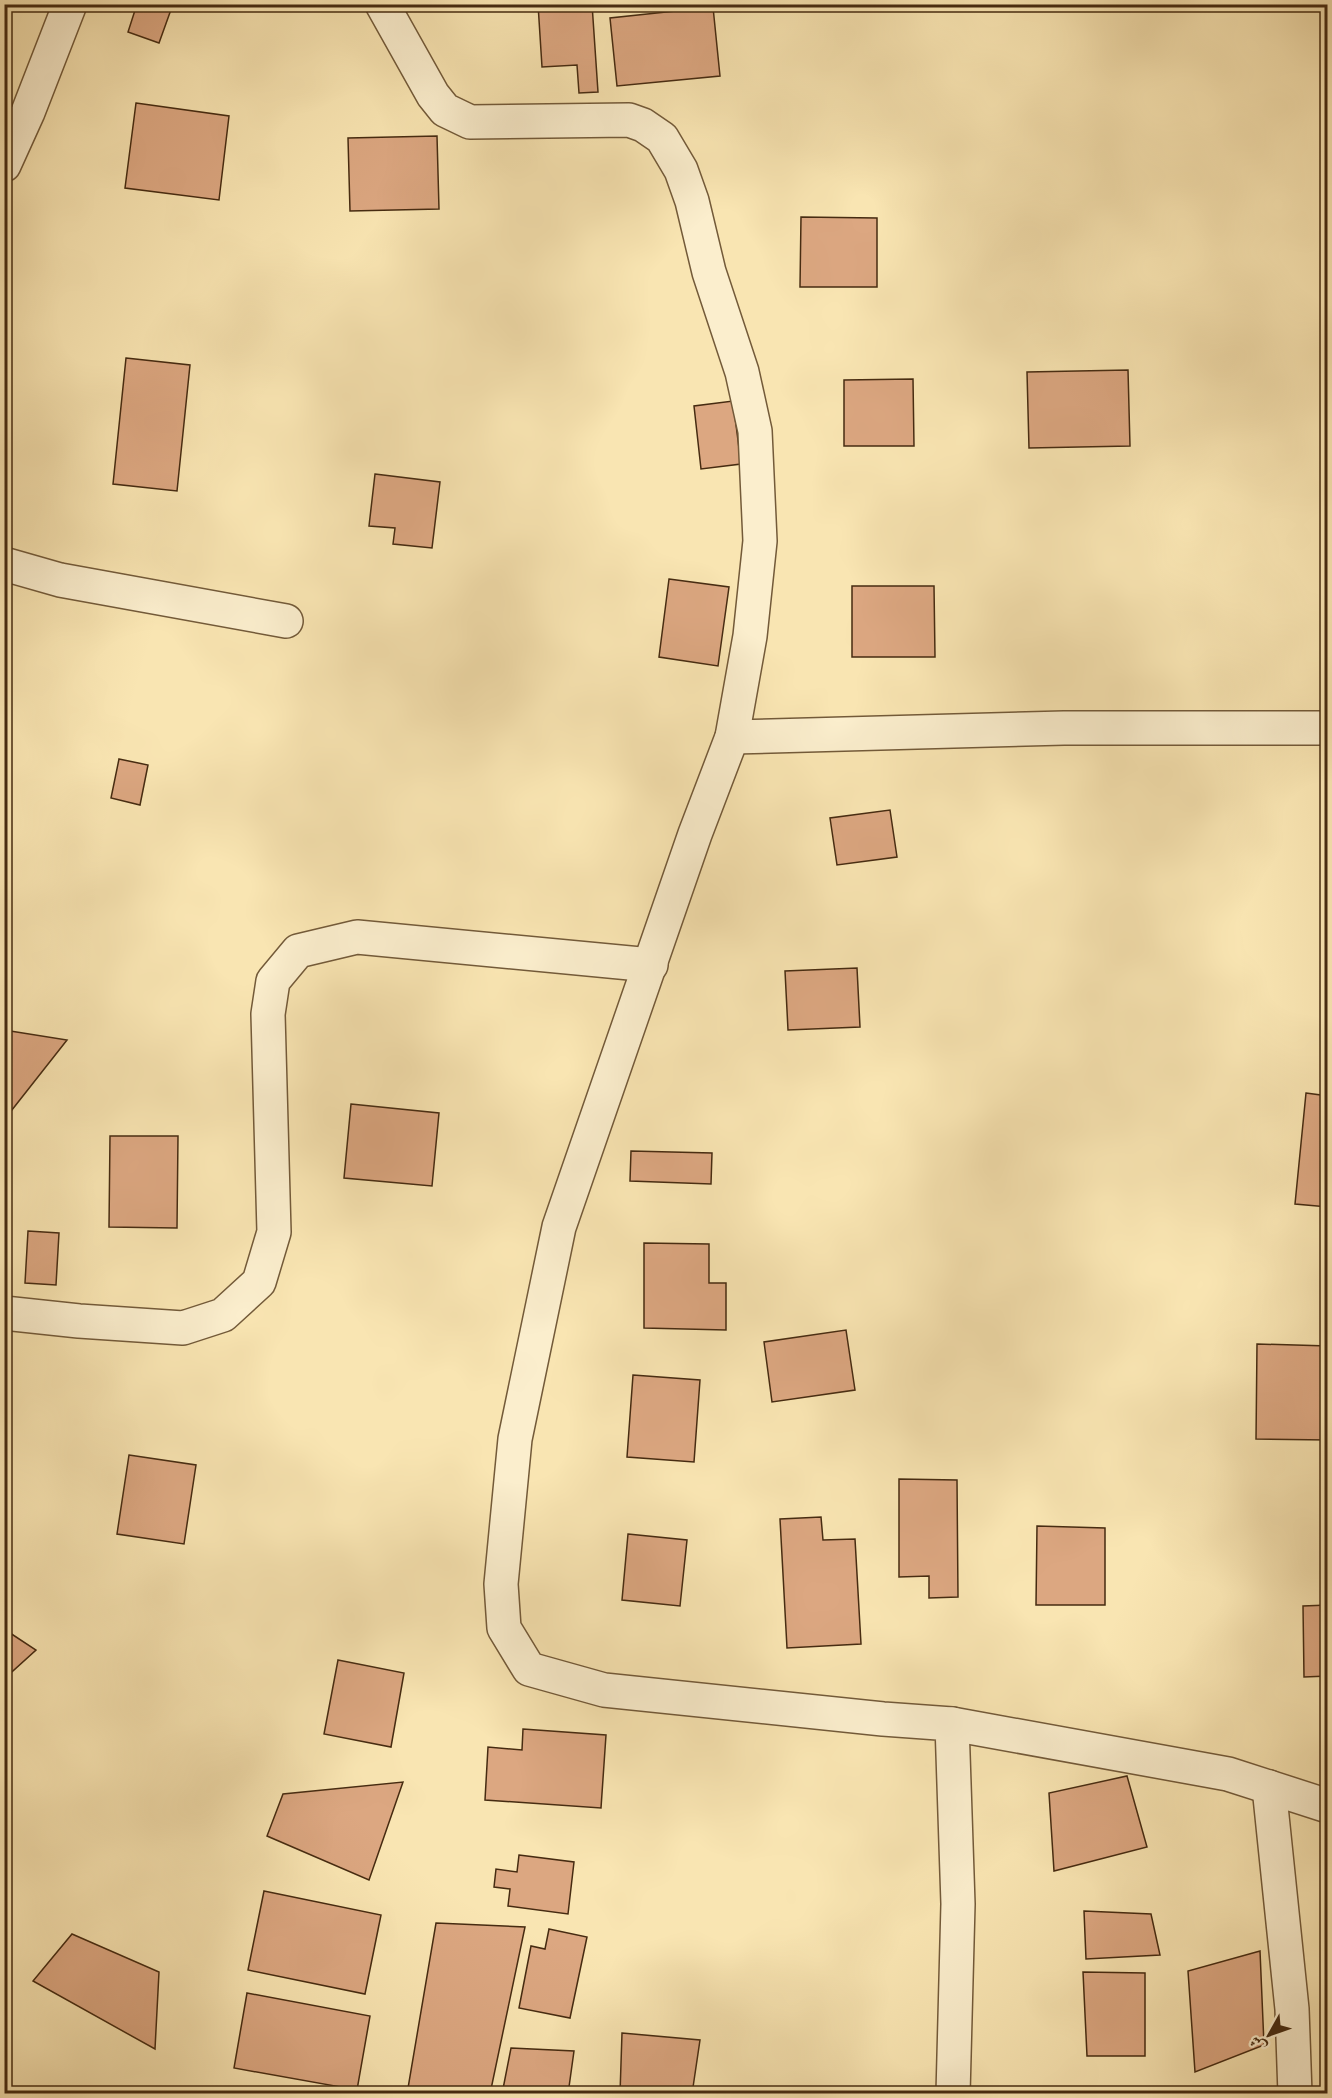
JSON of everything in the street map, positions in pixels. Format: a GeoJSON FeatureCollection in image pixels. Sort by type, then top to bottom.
{"type":"FeatureCollection","features":[{"type":"Feature","properties":{"kind":"street"},"geometry":{"type":"LineString","coordinates":[[4,165],[28,112],[70,4]]}},
{"type":"Feature","properties":{"kind":"street"},"geometry":{"type":"LineString","coordinates":[[382,4],[433,95],[446,110],[470,122],[629,120],[643,125],[662,138],[681,170],[692,201],[709,272],[742,372],[754,431],[760,541],[750,636],[732,737],[695,834],[559,1227],[515,1439],[501,1584],[504,1628],[529,1669],[604,1690],[882,1719],[952,1724],[1228,1774],[1328,1806]]}},
{"type":"Feature","properties":{"kind":"street"},"geometry":{"type":"LineString","coordinates":[[4,564],[60,580],[286,621]]}},
{"type":"Feature","properties":{"kind":"street"},"geometry":{"type":"LineString","coordinates":[[732,737],[1064,728],[1328,728]]}},
{"type":"Feature","properties":{"kind":"street"},"geometry":{"type":"LineString","coordinates":[[4,1313],[79,1322],[183,1328],[223,1316],[259,1282],[274,1232],[268,1014],[273,981],[298,951],[357,937],[651,965]]}},
{"type":"Feature","properties":{"kind":"street"},"geometry":{"type":"LineString","coordinates":[[952,1724],[958,1904],[953,2094]]}},
{"type":"Feature","properties":{"kind":"street"},"geometry":{"type":"LineString","coordinates":[[1269,1787],[1292,2009],[1295,2094]]}},
{"type":"Feature","properties":{"kind":"building"},"geometry":{"type":"Polygon","coordinates":[[[137,4],[173,4],[159,43],[128,32],[137,4]]]}},
{"type":"Feature","properties":{"kind":"building"},"geometry":{"type":"Polygon","coordinates":[[[538,4],[592,4],[598,92],[579,93],[577,65],[542,67],[538,4]]]}},
{"type":"Feature","properties":{"kind":"building"},"geometry":{"type":"Polygon","coordinates":[[[713,7],[720,76],[617,86],[610,18],[713,7]]]}},
{"type":"Feature","properties":{"kind":"building"},"geometry":{"type":"Polygon","coordinates":[[[136,103],[229,116],[219,200],[125,188],[136,103]]]}},
{"type":"Feature","properties":{"kind":"building"},"geometry":{"type":"Polygon","coordinates":[[[437,136],[439,209],[350,211],[348,138],[437,136]]]}},
{"type":"Feature","properties":{"kind":"building"},"geometry":{"type":"Polygon","coordinates":[[[801,217],[877,218],[877,287],[800,287],[801,217]]]}},
{"type":"Feature","properties":{"kind":"building"},"geometry":{"type":"Polygon","coordinates":[[[126,358],[190,365],[177,491],[113,484],[126,358]]]}},
{"type":"Feature","properties":{"kind":"building"},"geometry":{"type":"Polygon","coordinates":[[[1128,370],[1130,446],[1029,448],[1027,372],[1128,370]]]}},
{"type":"Feature","properties":{"kind":"building"},"geometry":{"type":"Polygon","coordinates":[[[913,379],[914,446],[844,446],[844,380],[913,379]]]}},
{"type":"Feature","properties":{"kind":"building"},"geometry":{"type":"Polygon","coordinates":[[[733,401],[741,464],[701,469],[694,406],[733,401]]]}},
{"type":"Feature","properties":{"kind":"building"},"geometry":{"type":"Polygon","coordinates":[[[375,474],[440,482],[432,548],[393,544],[395,528],[369,526],[375,474]]]}},
{"type":"Feature","properties":{"kind":"building"},"geometry":{"type":"Polygon","coordinates":[[[669,579],[729,587],[718,666],[659,657],[669,579]]]}},
{"type":"Feature","properties":{"kind":"building"},"geometry":{"type":"Polygon","coordinates":[[[852,586],[934,586],[935,657],[852,657],[852,586]]]}},
{"type":"Feature","properties":{"kind":"building"},"geometry":{"type":"Polygon","coordinates":[[[119,759],[148,765],[140,805],[111,798],[119,759]]]}},
{"type":"Feature","properties":{"kind":"building"},"geometry":{"type":"Polygon","coordinates":[[[890,810],[897,857],[837,865],[830,818],[890,810]]]}},
{"type":"Feature","properties":{"kind":"building"},"geometry":{"type":"Polygon","coordinates":[[[857,968],[860,1027],[788,1030],[785,971],[857,968]]]}},
{"type":"Feature","properties":{"kind":"building"},"geometry":{"type":"Polygon","coordinates":[[[4,1030],[67,1040],[4,1120],[4,1030]]]}},
{"type":"Feature","properties":{"kind":"building"},"geometry":{"type":"Polygon","coordinates":[[[1306,1093],[1328,1096],[1328,1207],[1295,1204],[1306,1093]]]}},
{"type":"Feature","properties":{"kind":"building"},"geometry":{"type":"Polygon","coordinates":[[[351,1104],[439,1113],[432,1186],[344,1178],[351,1104]]]}},
{"type":"Feature","properties":{"kind":"building"},"geometry":{"type":"Polygon","coordinates":[[[110,1136],[178,1136],[177,1228],[109,1227],[110,1136]]]}},
{"type":"Feature","properties":{"kind":"building"},"geometry":{"type":"Polygon","coordinates":[[[631,1151],[712,1153],[711,1184],[630,1181],[631,1151]]]}},
{"type":"Feature","properties":{"kind":"building"},"geometry":{"type":"Polygon","coordinates":[[[28,1231],[59,1233],[56,1285],[25,1283],[28,1231]]]}},
{"type":"Feature","properties":{"kind":"building"},"geometry":{"type":"Polygon","coordinates":[[[644,1243],[709,1244],[709,1283],[726,1283],[726,1330],[644,1328],[644,1243]]]}},
{"type":"Feature","properties":{"kind":"building"},"geometry":{"type":"Polygon","coordinates":[[[846,1330],[855,1390],[772,1402],[764,1342],[846,1330]]]}},
{"type":"Feature","properties":{"kind":"building"},"geometry":{"type":"Polygon","coordinates":[[[1257,1344],[1328,1346],[1328,1440],[1256,1439],[1257,1344]]]}},
{"type":"Feature","properties":{"kind":"building"},"geometry":{"type":"Polygon","coordinates":[[[633,1375],[700,1380],[694,1462],[627,1457],[633,1375]]]}},
{"type":"Feature","properties":{"kind":"building"},"geometry":{"type":"Polygon","coordinates":[[[129,1455],[196,1465],[184,1544],[117,1534],[129,1455]]]}},
{"type":"Feature","properties":{"kind":"building"},"geometry":{"type":"Polygon","coordinates":[[[899,1479],[957,1480],[958,1597],[929,1598],[929,1576],[899,1577],[899,1479]]]}},
{"type":"Feature","properties":{"kind":"building"},"geometry":{"type":"Polygon","coordinates":[[[821,1517],[823,1540],[855,1539],[861,1644],[787,1648],[780,1519],[821,1517]]]}},
{"type":"Feature","properties":{"kind":"building"},"geometry":{"type":"Polygon","coordinates":[[[1037,1526],[1105,1528],[1105,1605],[1036,1605],[1037,1526]]]}},
{"type":"Feature","properties":{"kind":"building"},"geometry":{"type":"Polygon","coordinates":[[[628,1534],[687,1540],[680,1606],[622,1600],[628,1534]]]}},
{"type":"Feature","properties":{"kind":"building"},"geometry":{"type":"Polygon","coordinates":[[[1328,1605],[1328,1676],[1304,1677],[1303,1606],[1328,1605]]]}},
{"type":"Feature","properties":{"kind":"building"},"geometry":{"type":"Polygon","coordinates":[[[4,1629],[36,1650],[4,1679],[4,1629]]]}},
{"type":"Feature","properties":{"kind":"building"},"geometry":{"type":"Polygon","coordinates":[[[338,1660],[404,1673],[391,1747],[324,1734],[338,1660]]]}},
{"type":"Feature","properties":{"kind":"building"},"geometry":{"type":"Polygon","coordinates":[[[523,1729],[606,1735],[601,1808],[485,1800],[488,1747],[522,1750],[523,1729]]]}},
{"type":"Feature","properties":{"kind":"building"},"geometry":{"type":"Polygon","coordinates":[[[1127,1776],[1147,1847],[1054,1871],[1049,1793],[1127,1776]]]}},
{"type":"Feature","properties":{"kind":"building"},"geometry":{"type":"Polygon","coordinates":[[[403,1782],[369,1880],[267,1836],[283,1794],[403,1782]]]}},
{"type":"Feature","properties":{"kind":"building"},"geometry":{"type":"Polygon","coordinates":[[[519,1855],[574,1862],[568,1914],[508,1906],[510,1889],[494,1887],[496,1869],[517,1872],[519,1855]]]}},
{"type":"Feature","properties":{"kind":"building"},"geometry":{"type":"Polygon","coordinates":[[[1326,1872],[1328,1872],[1328,1957],[1326,1957],[1326,1872]]]}},
{"type":"Feature","properties":{"kind":"building"},"geometry":{"type":"Polygon","coordinates":[[[264,1891],[381,1915],[365,1994],[248,1970],[264,1891]]]}},
{"type":"Feature","properties":{"kind":"building"},"geometry":{"type":"Polygon","coordinates":[[[1084,1911],[1151,1914],[1160,1955],[1086,1959],[1084,1911]]]}},
{"type":"Feature","properties":{"kind":"building"},"geometry":{"type":"Polygon","coordinates":[[[436,1923],[525,1927],[490,2094],[407,2094],[436,1923]]]}},
{"type":"Feature","properties":{"kind":"building"},"geometry":{"type":"Polygon","coordinates":[[[549,1929],[587,1937],[570,2018],[519,2008],[531,1946],[545,1949],[549,1929]]]}},
{"type":"Feature","properties":{"kind":"building"},"geometry":{"type":"Polygon","coordinates":[[[72,1934],[159,1972],[155,2049],[33,1981],[72,1934]]]}},
{"type":"Feature","properties":{"kind":"building"},"geometry":{"type":"Polygon","coordinates":[[[1260,1951],[1264,2045],[1195,2072],[1188,1971],[1260,1951]]]}},
{"type":"Feature","properties":{"kind":"building"},"geometry":{"type":"Polygon","coordinates":[[[1083,1972],[1145,1973],[1145,2056],[1087,2056],[1083,1972]]]}},
{"type":"Feature","properties":{"kind":"building"},"geometry":{"type":"Polygon","coordinates":[[[247,1993],[370,2016],[357,2090],[234,2068],[247,1993]]]}},
{"type":"Feature","properties":{"kind":"building"},"geometry":{"type":"Polygon","coordinates":[[[622,2033],[700,2040],[692,2094],[620,2094],[622,2033]]]}},
{"type":"Feature","properties":{"kind":"building"},"geometry":{"type":"Polygon","coordinates":[[[511,2048],[574,2051],[568,2094],[502,2094],[511,2048]]]}}]}
